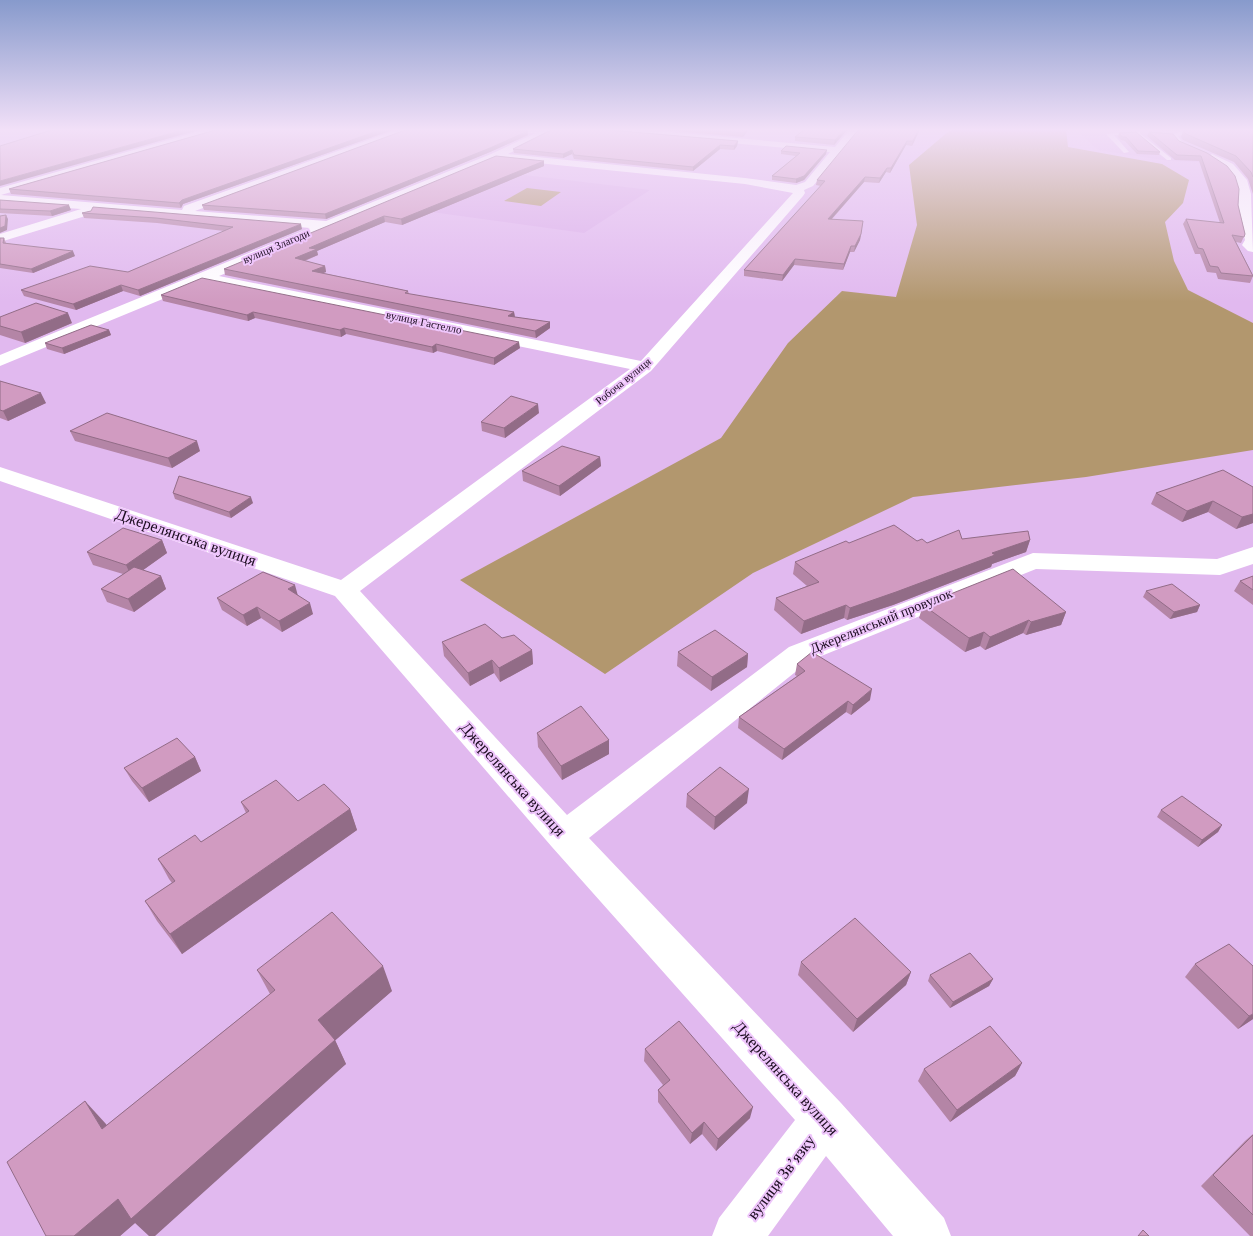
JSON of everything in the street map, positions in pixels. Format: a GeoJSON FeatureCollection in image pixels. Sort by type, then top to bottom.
{"type":"FeatureCollection","features":[{"type":"Feature","properties":{"kind":"street"},"geometry":{"type":"LineString","coordinates":[[0,192],[18,187]]}},
{"type":"Feature","properties":{"kind":"street"},"geometry":{"type":"LineString","coordinates":[[179,212],[248,187]]}},
{"type":"Feature","properties":{"kind":"street","name":"вулиця Злагоди"},"geometry":{"type":"LineString","coordinates":[[0,361],[421,187]]}},
{"type":"Feature","properties":{"kind":"street"},"geometry":{"type":"LineString","coordinates":[[782,187],[797,189]]}},
{"type":"Feature","properties":{"kind":"street","name":"Робоча вулиця"},"geometry":{"type":"LineString","coordinates":[[344,590],[645,367],[737,261],[800,193],[797,189],[802,187]]}},
{"type":"Feature","properties":{"kind":"street"},"geometry":{"type":"LineString","coordinates":[[1244,187],[1246,205],[1244,210],[1252,240],[1249,245],[1253,248]]}},
{"type":"Feature","properties":{"kind":"street"},"geometry":{"type":"LineString","coordinates":[[0,199],[328,225]]}},
{"type":"Feature","properties":{"kind":"street"},"geometry":{"type":"LineString","coordinates":[[0,238],[104,206]]}},
{"type":"Feature","properties":{"kind":"street","name":"вулиця Гастелло"},"geometry":{"type":"LineString","coordinates":[[203,277],[645,367]]}},
{"type":"Feature","properties":{"kind":"street","name":"Джерелянська вулиця"},"geometry":{"type":"LineString","coordinates":[[0,474],[344,590],[565,837],[824,1119],[926,1236]]}},
{"type":"Feature","properties":{"kind":"street","name":"Джерелянський провулок"},"geometry":{"type":"LineString","coordinates":[[565,837],[799,654],[1033,561],[1220,567],[1253,555]]}},
{"type":"Feature","properties":{"kind":"street","name":"вулиця Зв’язку"},"geometry":{"type":"LineString","coordinates":[[737,1236],[824,1119]]}},
{"type":"Feature","properties":{"kind":"shaded area"},"geometry":{"type":"Polygon","coordinates":[[[447,187],[622,187],[650,190],[584,233],[402,208],[447,187]]]}},
{"type":"Feature","properties":{"kind":"shaded area"},"geometry":{"type":"Polygon","coordinates":[[[912,187],[1187,187],[1183,203],[1165,222],[1174,261],[1188,290],[1253,323],[1253,450],[1086,477],[913,497],[753,573],[605,674],[460,580],[721,438],[788,343],[842,291],[896,297],[917,225],[912,187]]]}},
{"type":"Feature","properties":{"kind":"shaded area"},"geometry":{"type":"Polygon","coordinates":[[[527,188],[561,192],[541,206],[504,201],[527,188]]]}},
{"type":"Feature","properties":{"kind":"building"},"geometry":{"type":"Polygon","coordinates":[[[17,187],[220,187],[182,200],[179,203],[9,189],[17,187]]]}},
{"type":"Feature","properties":{"kind":"building"},"geometry":{"type":"Polygon","coordinates":[[[252,187],[393,187],[325,214],[202,205],[252,187]]]}},
{"type":"Feature","properties":{"kind":"building"},"geometry":{"type":"Polygon","coordinates":[[[422,187],[481,187],[401,219],[384,216],[309,248],[317,249],[295,258],[325,266],[312,271],[408,291],[405,293],[514,312],[508,316],[550,322],[535,331],[224,269],[422,187]]]}},
{"type":"Feature","properties":{"kind":"building"},"geometry":{"type":"Polygon","coordinates":[[[820,187],[856,187],[828,219],[863,221],[861,234],[855,246],[851,246],[844,264],[795,259],[783,275],[744,270],[820,187]]]}},
{"type":"Feature","properties":{"kind":"building"},"geometry":{"type":"Polygon","coordinates":[[[1212,187],[1238,187],[1238,205],[1245,234],[1244,237],[1232,235],[1253,276],[1221,273],[1218,267],[1210,266],[1203,249],[1198,248],[1186,219],[1224,223],[1212,187]]]}},
{"type":"Feature","properties":{"kind":"building"},"geometry":{"type":"Polygon","coordinates":[[[0,200],[69,205],[50,211],[0,209],[0,200]]]}},
{"type":"Feature","properties":{"kind":"building"},"geometry":{"type":"Polygon","coordinates":[[[93,207],[301,224],[138,290],[121,285],[73,304],[21,290],[90,266],[128,272],[233,227],[156,218],[82,213],[91,211],[93,207]]]}},
{"type":"Feature","properties":{"kind":"building"},"geometry":{"type":"Polygon","coordinates":[[[6,215],[5,226],[0,228],[0,216],[6,215]]]}},
{"type":"Feature","properties":{"kind":"building"},"geometry":{"type":"Polygon","coordinates":[[[0,238],[4,238],[3,243],[73,251],[31,269],[0,264],[0,238]]]}},
{"type":"Feature","properties":{"kind":"building"},"geometry":{"type":"Polygon","coordinates":[[[202,278],[519,342],[494,358],[436,344],[432,347],[344,328],[340,330],[253,312],[247,315],[161,295],[202,278]]]}},
{"type":"Feature","properties":{"kind":"building"},"geometry":{"type":"Polygon","coordinates":[[[36,303],[68,313],[21,332],[0,326],[0,317],[36,303]]]}},
{"type":"Feature","properties":{"kind":"building"},"geometry":{"type":"Polygon","coordinates":[[[91,325],[109,330],[62,348],[45,343],[91,325]]]}},
{"type":"Feature","properties":{"kind":"building"},"geometry":{"type":"Polygon","coordinates":[[[0,381],[41,393],[3,411],[0,410],[0,381]]]}},
{"type":"Feature","properties":{"kind":"building"},"geometry":{"type":"Polygon","coordinates":[[[511,396],[538,404],[504,428],[481,422],[511,396]]]}},
{"type":"Feature","properties":{"kind":"building"},"geometry":{"type":"Polygon","coordinates":[[[107,413],[197,441],[168,458],[70,431],[107,413]]]}},
{"type":"Feature","properties":{"kind":"building"},"geometry":{"type":"Polygon","coordinates":[[[562,446],[600,457],[559,486],[522,471],[562,446]]]}},
{"type":"Feature","properties":{"kind":"building"},"geometry":{"type":"Polygon","coordinates":[[[1223,470],[1253,487],[1253,514],[1242,517],[1213,501],[1187,511],[1156,493],[1223,470]]]}},
{"type":"Feature","properties":{"kind":"building"},"geometry":{"type":"Polygon","coordinates":[[[179,476],[251,497],[229,512],[173,493],[179,476]]]}},
{"type":"Feature","properties":{"kind":"building"},"geometry":{"type":"Polygon","coordinates":[[[894,525],[917,541],[922,539],[927,543],[959,530],[962,539],[1028,531],[1030,540],[992,553],[995,555],[896,592],[850,608],[846,605],[804,621],[776,598],[819,582],[795,562],[846,541],[849,543],[894,525]]]}},
{"type":"Feature","properties":{"kind":"building"},"geometry":{"type":"Polygon","coordinates":[[[123,528],[162,540],[126,565],[87,552],[123,528]]]}},
{"type":"Feature","properties":{"kind":"building"},"geometry":{"type":"Polygon","coordinates":[[[134,567],[161,576],[128,599],[101,589],[134,567]]]}},
{"type":"Feature","properties":{"kind":"building"},"geometry":{"type":"Polygon","coordinates":[[[1013,569],[1066,612],[1031,622],[1029,620],[990,637],[984,632],[969,638],[923,605],[1013,569]]]}},
{"type":"Feature","properties":{"kind":"building"},"geometry":{"type":"Polygon","coordinates":[[[263,572],[295,585],[288,589],[310,603],[279,621],[257,607],[243,615],[217,598],[263,572]]]}},
{"type":"Feature","properties":{"kind":"building"},"geometry":{"type":"Polygon","coordinates":[[[1253,576],[1253,590],[1240,581],[1253,576]]]}},
{"type":"Feature","properties":{"kind":"building"},"geometry":{"type":"Polygon","coordinates":[[[1172,584],[1200,605],[1174,612],[1146,591],[1172,584]]]}},
{"type":"Feature","properties":{"kind":"building"},"geometry":{"type":"Polygon","coordinates":[[[485,624],[502,638],[514,635],[532,650],[499,668],[492,660],[468,673],[442,642],[485,624]]]}},
{"type":"Feature","properties":{"kind":"building"},"geometry":{"type":"Polygon","coordinates":[[[715,630],[748,654],[712,677],[678,652],[715,630]]]}},
{"type":"Feature","properties":{"kind":"building"},"geometry":{"type":"Polygon","coordinates":[[[812,652],[872,689],[853,705],[848,701],[784,749],[739,717],[805,671],[797,664],[812,652]]]}},
{"type":"Feature","properties":{"kind":"building"},"geometry":{"type":"Polygon","coordinates":[[[581,706],[609,740],[561,766],[537,733],[581,706]]]}},
{"type":"Feature","properties":{"kind":"building"},"geometry":{"type":"Polygon","coordinates":[[[177,738],[195,757],[142,788],[124,768],[177,738]]]}},
{"type":"Feature","properties":{"kind":"building"},"geometry":{"type":"Polygon","coordinates":[[[720,767],[749,789],[715,817],[687,794],[720,767]]]}},
{"type":"Feature","properties":{"kind":"building"},"geometry":{"type":"Polygon","coordinates":[[[276,780],[298,801],[324,784],[350,809],[170,934],[145,901],[175,881],[158,859],[195,835],[201,842],[249,811],[241,802],[276,780]]]}},
{"type":"Feature","properties":{"kind":"building"},"geometry":{"type":"Polygon","coordinates":[[[1182,796],[1222,825],[1202,840],[1161,810],[1182,796]]]}},
{"type":"Feature","properties":{"kind":"building"},"geometry":{"type":"Polygon","coordinates":[[[332,912],[383,966],[318,1020],[335,1040],[131,1219],[118,1199],[74,1236],[46,1236],[7,1162],[85,1101],[102,1129],[275,990],[257,970],[332,912]]]}},
{"type":"Feature","properties":{"kind":"building"},"geometry":{"type":"Polygon","coordinates":[[[855,918],[911,972],[857,1019],[801,962],[855,918]]]}},
{"type":"Feature","properties":{"kind":"building"},"geometry":{"type":"Polygon","coordinates":[[[1229,944],[1253,966],[1253,1014],[1249,1016],[1195,964],[1229,944]]]}},
{"type":"Feature","properties":{"kind":"building"},"geometry":{"type":"Polygon","coordinates":[[[970,953],[993,979],[953,1002],[930,975],[970,953]]]}},
{"type":"Feature","properties":{"kind":"building"},"geometry":{"type":"Polygon","coordinates":[[[679,1021],[753,1107],[718,1139],[704,1122],[692,1133],[658,1090],[670,1080],[645,1049],[679,1021]]]}},
{"type":"Feature","properties":{"kind":"building"},"geometry":{"type":"Polygon","coordinates":[[[990,1026],[1022,1063],[957,1110],[924,1069],[990,1026]]]}},
{"type":"Feature","properties":{"kind":"building"},"geometry":{"type":"Polygon","coordinates":[[[1253,1135],[1253,1215],[1213,1175],[1253,1135]]]}},
{"type":"Feature","properties":{"kind":"building"},"geometry":{"type":"Polygon","coordinates":[[[1143,1230],[1149,1236],[1138,1236],[1143,1230]]]}}]}
